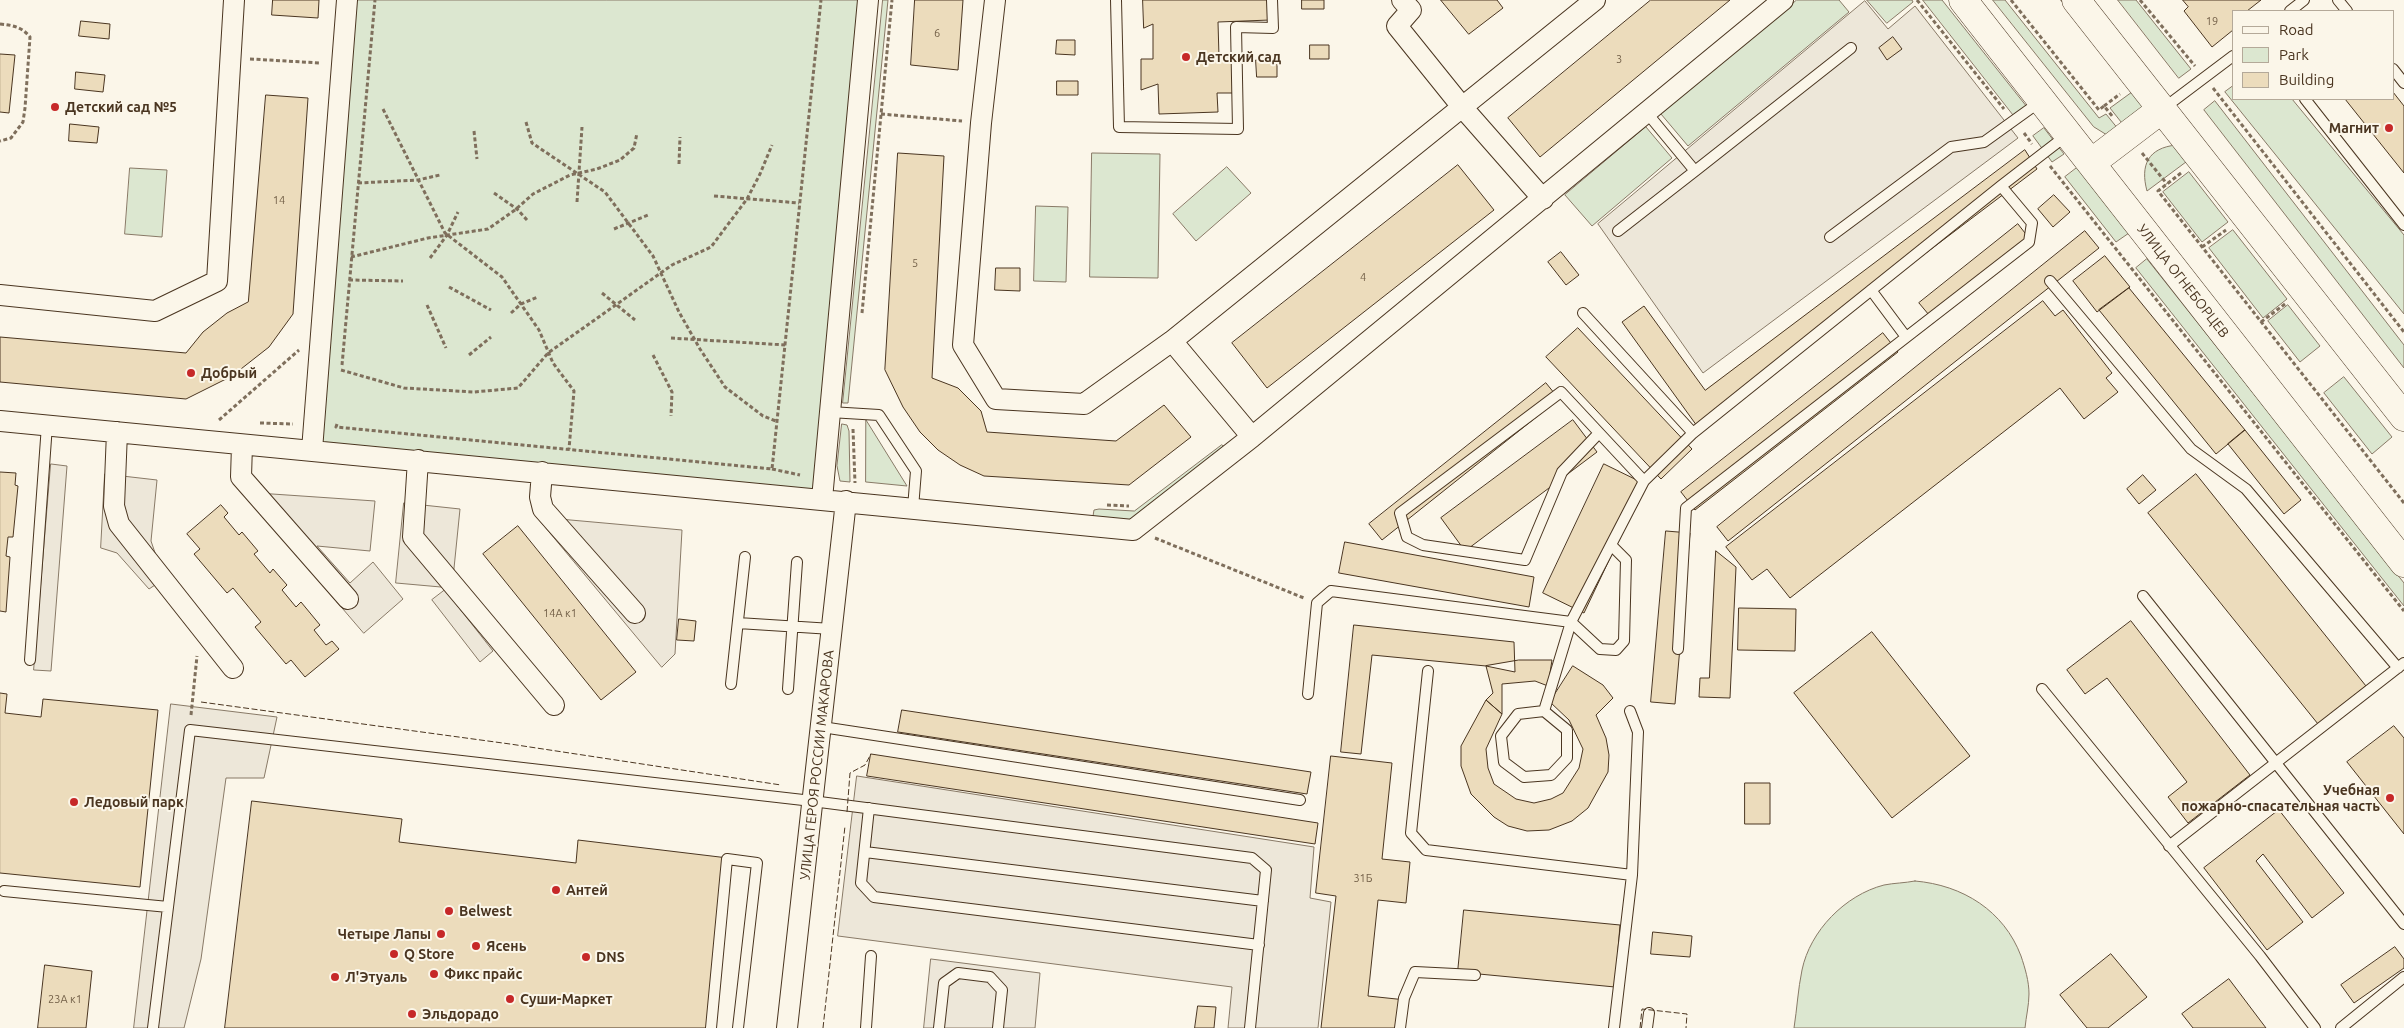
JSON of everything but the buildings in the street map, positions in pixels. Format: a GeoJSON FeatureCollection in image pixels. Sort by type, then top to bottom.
{"type":"FeatureCollection","features":[{"type":"Feature","properties":{"kind":"main road","name":"УЛИЦА ОГНЕБОРЦЕВ"},"geometry":{"type":"LineString","coordinates":[[1963,0],[2404,562]]}},
{"type":"Feature","properties":{"kind":"main road"},"geometry":{"type":"LineString","coordinates":[[2076,0],[2404,417]]}},
{"type":"Feature","properties":{"kind":"main road"},"geometry":{"type":"LineString","coordinates":[[2091,164],[2162,109]]}},
{"type":"Feature","properties":{"kind":"street"},"geometry":{"type":"LineString","coordinates":[[0,295],[155,311],[217,281],[234,0]]}},
{"type":"Feature","properties":{"kind":"street"},"geometry":{"type":"LineString","coordinates":[[312,450],[346,0]]}},
{"type":"Feature","properties":{"kind":"street"},"geometry":{"type":"LineString","coordinates":[[822,499],[868,0]]}},
{"type":"Feature","properties":{"kind":"street"},"geometry":{"type":"LineString","coordinates":[[995,0],[981,123],[963,345],[996,399],[1084,404],[1172,341],[1595,0]]}},
{"type":"Feature","properties":{"kind":"street"},"geometry":{"type":"LineString","coordinates":[[1402,0],[1411,10],[1397,26],[1463,108],[1543,199]]}},
{"type":"Feature","properties":{"kind":"street"},"geometry":{"type":"LineString","coordinates":[[0,421],[1133,530],[1252,437],[1783,0]]}},
{"type":"Feature","properties":{"kind":"street"},"geometry":{"type":"LineString","coordinates":[[1172,341],[1252,437]]}},
{"type":"Feature","properties":{"kind":"street"},"geometry":{"type":"LineString","coordinates":[[117,432],[114,506],[119,524],[233,668]]}},
{"type":"Feature","properties":{"kind":"street"},"geometry":{"type":"LineString","coordinates":[[242,444],[241,478],[348,599]]}},
{"type":"Feature","properties":{"kind":"street"},"geometry":{"type":"LineString","coordinates":[[418,460],[413,537],[554,705]]}},
{"type":"Feature","properties":{"kind":"street"},"geometry":{"type":"LineString","coordinates":[[542,472],[540,497],[543,509],[635,613]]}},
{"type":"Feature","properties":{"kind":"street","name":"УЛИЦА ГЕРОЯ РОССИИ МАКАРОВА"},"geometry":{"type":"LineString","coordinates":[[787,1028],[846,501]]}},
{"type":"Feature","properties":{"kind":"lane"},"geometry":{"type":"LineString","coordinates":[[1116,0],[1120,127],[1238,130],[1236,28],[1273,28],[1272,0]]}},
{"type":"Feature","properties":{"kind":"lane"},"geometry":{"type":"LineString","coordinates":[[2291,10],[2304,0]]}},
{"type":"Feature","properties":{"kind":"lane"},"geometry":{"type":"LineString","coordinates":[[2338,0],[2346,10]]}},
{"type":"Feature","properties":{"kind":"lane"},"geometry":{"type":"LineString","coordinates":[[1618,232],[1850,48]]}},
{"type":"Feature","properties":{"kind":"lane"},"geometry":{"type":"LineString","coordinates":[[2162,109],[2232,57]]}},
{"type":"Feature","properties":{"kind":"lane"},"geometry":{"type":"LineString","coordinates":[[2394,70],[2404,83]]}},
{"type":"Feature","properties":{"kind":"lane"},"geometry":{"type":"LineString","coordinates":[[1830,237],[1951,147],[1984,142],[2041,100]]}},
{"type":"Feature","properties":{"kind":"lane"},"geometry":{"type":"LineString","coordinates":[[2306,100],[2404,225]]}},
{"type":"Feature","properties":{"kind":"lane"},"geometry":{"type":"LineString","coordinates":[[1647,113],[1696,171]]}},
{"type":"Feature","properties":{"kind":"lane"},"geometry":{"type":"LineString","coordinates":[[1544,711],[1571,622],[1644,481],[1693,433],[2068,134]]}},
{"type":"Feature","properties":{"kind":"lane"},"geometry":{"type":"LineString","coordinates":[[1678,649],[1686,508],[2029,242],[2032,223],[2001,186]]}},
{"type":"Feature","properties":{"kind":"lane"},"geometry":{"type":"LineString","coordinates":[[2050,281],[2191,448],[2246,489],[2401,666],[2169,846]]}},
{"type":"Feature","properties":{"kind":"lane"},"geometry":{"type":"LineString","coordinates":[[1871,290],[1906,337]]}},
{"type":"Feature","properties":{"kind":"lane"},"geometry":{"type":"LineString","coordinates":[[1583,312],[1693,433]]}},
{"type":"Feature","properties":{"kind":"lane"},"geometry":{"type":"LineString","coordinates":[[1599,433],[1562,472],[1524,560],[1423,545],[1407,537],[1400,513],[1561,392],[1644,481]]}},
{"type":"Feature","properties":{"kind":"lane"},"geometry":{"type":"LineString","coordinates":[[830,412],[879,415],[916,471],[913,508]]}},
{"type":"Feature","properties":{"kind":"lane"},"geometry":{"type":"LineString","coordinates":[[30,660],[47,425]]}},
{"type":"Feature","properties":{"kind":"lane"},"geometry":{"type":"LineString","coordinates":[[1308,694],[1317,603],[1331,591],[1571,622],[1600,649],[1616,650],[1624,641],[1626,560],[1611,545]]}},
{"type":"Feature","properties":{"kind":"lane"},"geometry":{"type":"LineString","coordinates":[[732,684],[745,557]]}},
{"type":"Feature","properties":{"kind":"lane"},"geometry":{"type":"LineString","coordinates":[[788,689],[797,562]]}},
{"type":"Feature","properties":{"kind":"lane"},"geometry":{"type":"LineString","coordinates":[[2143,596],[2404,924]]}},
{"type":"Feature","properties":{"kind":"lane"},"geometry":{"type":"LineString","coordinates":[[738,623],[832,629]]}},
{"type":"Feature","properties":{"kind":"lane"},"geometry":{"type":"LineString","coordinates":[[1428,671],[1411,833],[1426,850],[1632,875]]}},
{"type":"Feature","properties":{"kind":"lane"},"geometry":{"type":"LineString","coordinates":[[2042,689],[2315,1028]]}},
{"type":"Feature","properties":{"kind":"lane"},"geometry":{"type":"LineString","coordinates":[[1544,711],[1567,730],[1567,758],[1551,775],[1524,777],[1504,762],[1501,736],[1518,714],[1544,711]]}},
{"type":"Feature","properties":{"kind":"lane"},"geometry":{"type":"LineString","coordinates":[[1614,1028],[1632,875],[1638,732],[1630,711]]}},
{"type":"Feature","properties":{"kind":"lane"},"geometry":{"type":"LineString","coordinates":[[822,727],[1300,800]]}},
{"type":"Feature","properties":{"kind":"lane"},"geometry":{"type":"LineString","coordinates":[[153,1028],[190,730],[812,801],[1252,858],[1266,870],[1250,1028]]}},
{"type":"Feature","properties":{"kind":"lane"},"geometry":{"type":"LineString","coordinates":[[869,808],[862,883],[874,897],[1259,945]]}},
{"type":"Feature","properties":{"kind":"lane"},"geometry":{"type":"LineString","coordinates":[[865,852],[1263,901]]}},
{"type":"Feature","properties":{"kind":"lane"},"geometry":{"type":"LineString","coordinates":[[711,1028],[728,859],[756,863],[738,1028]]}},
{"type":"Feature","properties":{"kind":"lane"},"geometry":{"type":"LineString","coordinates":[[4,890],[168,907]]}},
{"type":"Feature","properties":{"kind":"lane"},"geometry":{"type":"LineString","coordinates":[[866,1028],[871,956]]}},
{"type":"Feature","properties":{"kind":"lane"},"geometry":{"type":"LineString","coordinates":[[1400,1028],[1404,998],[1415,972],[1475,975]]}},
{"type":"Feature","properties":{"kind":"lane"},"geometry":{"type":"LineString","coordinates":[[939,1028],[944,983],[958,973],[990,977],[1002,990],[998,1028]]}},
{"type":"Feature","properties":{"kind":"lane"},"geometry":{"type":"LineString","coordinates":[[2341,1028],[2404,977]]}},
{"type":"Feature","properties":{"kind":"lane"},"geometry":{"type":"LineString","coordinates":[[1648,1028],[1649,1013]]}},
{"type":"Feature","properties":{"kind":"path"},"geometry":{"type":"LineString","coordinates":[[340,379],[375,0]]}},
{"type":"Feature","properties":{"kind":"path"},"geometry":{"type":"LineString","coordinates":[[256,423],[314,425],[772,469],[821,0]]}},
{"type":"Feature","properties":{"kind":"path"},"geometry":{"type":"LineString","coordinates":[[862,317],[892,0]]}},
{"type":"Feature","properties":{"kind":"path"},"geometry":{"type":"LineString","coordinates":[[1917,0],[2404,611]]}},
{"type":"Feature","properties":{"kind":"path"},"geometry":{"type":"LineString","coordinates":[[2010,0],[2099,110],[2104,106],[2167,184]]}},
{"type":"Feature","properties":{"kind":"path"},"geometry":{"type":"LineString","coordinates":[[2140,0],[2205,77],[2404,332]]}},
{"type":"Feature","properties":{"kind":"path"},"geometry":{"type":"LineString","coordinates":[[0,24],[12,25],[25,30],[30,37],[23,122],[11,138],[0,141]]}},
{"type":"Feature","properties":{"kind":"path"},"geometry":{"type":"LineString","coordinates":[[383,109],[447,235],[502,277],[539,330],[553,363],[574,391],[569,450]]}},
{"type":"Feature","properties":{"kind":"path"},"geometry":{"type":"LineString","coordinates":[[881,114],[981,123]]}},
{"type":"Feature","properties":{"kind":"path"},"geometry":{"type":"LineString","coordinates":[[526,122],[532,143],[605,192],[653,256],[694,338],[725,387],[763,416],[776,421]]}},
{"type":"Feature","properties":{"kind":"path"},"geometry":{"type":"LineString","coordinates":[[577,202],[582,127]]}},
{"type":"Feature","properties":{"kind":"path"},"geometry":{"type":"LineString","coordinates":[[474,130],[477,159]]}},
{"type":"Feature","properties":{"kind":"path"},"geometry":{"type":"LineString","coordinates":[[351,257],[447,235],[488,229],[518,209],[533,194],[579,173],[620,160],[634,148],[637,133]]}},
{"type":"Feature","properties":{"kind":"path"},"geometry":{"type":"LineString","coordinates":[[679,164],[680,137]]}},
{"type":"Feature","properties":{"kind":"path"},"geometry":{"type":"LineString","coordinates":[[341,370],[404,388],[474,392],[518,388],[548,353],[661,273],[711,247],[747,198],[760,174],[772,145]]}},
{"type":"Feature","properties":{"kind":"path"},"geometry":{"type":"LineString","coordinates":[[2182,172],[2158,191],[2404,503]]}},
{"type":"Feature","properties":{"kind":"path"},"geometry":{"type":"LineString","coordinates":[[358,183],[418,180],[440,175]]}},
{"type":"Feature","properties":{"kind":"path"},"geometry":{"type":"LineString","coordinates":[[494,193],[518,209],[527,220]]}},
{"type":"Feature","properties":{"kind":"path"},"geometry":{"type":"LineString","coordinates":[[714,196],[799,203]]}},
{"type":"Feature","properties":{"kind":"path"},"geometry":{"type":"LineString","coordinates":[[430,258],[447,235],[458,212]]}},
{"type":"Feature","properties":{"kind":"path"},"geometry":{"type":"LineString","coordinates":[[614,229],[648,215]]}},
{"type":"Feature","properties":{"kind":"path"},"geometry":{"type":"LineString","coordinates":[[2202,247],[2234,224]]}},
{"type":"Feature","properties":{"kind":"path"},"geometry":{"type":"LineString","coordinates":[[349,280],[404,281]]}},
{"type":"Feature","properties":{"kind":"path"},"geometry":{"type":"LineString","coordinates":[[450,287],[491,310]]}},
{"type":"Feature","properties":{"kind":"path"},"geometry":{"type":"LineString","coordinates":[[602,293],[635,320]]}},
{"type":"Feature","properties":{"kind":"path"},"geometry":{"type":"LineString","coordinates":[[511,312],[521,304],[538,297]]}},
{"type":"Feature","properties":{"kind":"path"},"geometry":{"type":"LineString","coordinates":[[2261,322],[2292,299]]}},
{"type":"Feature","properties":{"kind":"path"},"geometry":{"type":"LineString","coordinates":[[427,304],[446,348]]}},
{"type":"Feature","properties":{"kind":"path"},"geometry":{"type":"LineString","coordinates":[[228,422],[218,421],[322,329]]}},
{"type":"Feature","properties":{"kind":"path"},"geometry":{"type":"LineString","coordinates":[[469,355],[491,338]]}},
{"type":"Feature","properties":{"kind":"path"},"geometry":{"type":"LineString","coordinates":[[671,338],[785,345]]}},
{"type":"Feature","properties":{"kind":"path"},"geometry":{"type":"LineString","coordinates":[[653,355],[672,392],[671,416]]}},
{"type":"Feature","properties":{"kind":"path"},"geometry":{"type":"LineString","coordinates":[[846,501],[855,483],[852,413]]}},
{"type":"Feature","properties":{"kind":"path"},"geometry":{"type":"LineString","coordinates":[[336,427],[337,418]]}},
{"type":"Feature","properties":{"kind":"path"},"geometry":{"type":"LineString","coordinates":[[1133,530],[1317,603]]}},
{"type":"Feature","properties":{"kind":"path"},"geometry":{"type":"LineString","coordinates":[[190,730],[200,625]]}},
{"type":"Feature","properties":{"kind":"green space"},"geometry":{"type":"Polygon","coordinates":[[[350,0],[864,0],[819,493],[315,450],[350,0]]]}},
{"type":"Feature","properties":{"kind":"green space"},"geometry":{"type":"Polygon","coordinates":[[[883,0],[888,0],[848,403],[843,403],[883,0]]]}},
{"type":"Feature","properties":{"kind":"green space"},"geometry":{"type":"Polygon","coordinates":[[[1797,0],[1839,0],[1849,12],[1688,146],[1661,114],[1797,0]]]}},
{"type":"Feature","properties":{"kind":"green space"},"geometry":{"type":"Polygon","coordinates":[[[1867,0],[1912,0],[1913,2],[1887,23],[1867,0]]]}},
{"type":"Feature","properties":{"kind":"green space"},"geometry":{"type":"Polygon","coordinates":[[[1923,0],[1942,0],[2031,112],[2019,122],[1923,0]]]}},
{"type":"Feature","properties":{"kind":"green space"},"geometry":{"type":"Polygon","coordinates":[[[1993,0],[2005,0],[2099,118],[2106,114],[2123,135],[2107,135],[2094,127],[1993,0]]]}},
{"type":"Feature","properties":{"kind":"green space"},"geometry":{"type":"Polygon","coordinates":[[[2061,0],[2074,0],[2149,98],[2129,132],[2110,108],[2132,92],[2061,0]]]}},
{"type":"Feature","properties":{"kind":"green space"},"geometry":{"type":"Polygon","coordinates":[[[2118,0],[2136,0],[2191,69],[2179,78],[2118,0]]]}},
{"type":"Feature","properties":{"kind":"green space"},"geometry":{"type":"Polygon","coordinates":[[[2232,87],[2232,100],[2293,100],[2404,235],[2404,314],[2225,92],[2232,87]]]}},
{"type":"Feature","properties":{"kind":"green space"},"geometry":{"type":"Polygon","coordinates":[[[2215,101],[2404,345],[2404,368],[2204,110],[2215,101]]]}},
{"type":"Feature","properties":{"kind":"green space"},"geometry":{"type":"Polygon","coordinates":[[[1646,127],[1672,158],[1592,226],[1565,195],[1646,127]]]}},
{"type":"Feature","properties":{"kind":"green space"},"geometry":{"type":"Polygon","coordinates":[[[2044,128],[2064,154],[2052,162],[2033,136],[2044,128]]]}},
{"type":"Feature","properties":{"kind":"green space"},"geometry":{"type":"Polygon","coordinates":[[[2176,145],[2194,156],[2147,191],[2145,173],[2148,159],[2159,150],[2176,145]]]}},
{"type":"Feature","properties":{"kind":"green space"},"geometry":{"type":"Polygon","coordinates":[[[1092,153],[1160,154],[1158,278],[1090,277],[1092,153]]]}},
{"type":"Feature","properties":{"kind":"green space"},"geometry":{"type":"Polygon","coordinates":[[[1227,167],[1251,193],[1196,241],[1173,214],[1227,167]]]}},
{"type":"Feature","properties":{"kind":"green space"},"geometry":{"type":"Polygon","coordinates":[[[2078,167],[2129,233],[2116,242],[2065,177],[2078,167]]]}},
{"type":"Feature","properties":{"kind":"green space"},"geometry":{"type":"Polygon","coordinates":[[[130,168],[167,170],[162,237],[125,234],[130,168]]]}},
{"type":"Feature","properties":{"kind":"green space"},"geometry":{"type":"Polygon","coordinates":[[[2189,172],[2228,222],[2202,242],[2163,192],[2189,172]]]}},
{"type":"Feature","properties":{"kind":"green space"},"geometry":{"type":"Polygon","coordinates":[[[1036,206],[1068,207],[1066,282],[1034,281],[1036,206]]]}},
{"type":"Feature","properties":{"kind":"green space"},"geometry":{"type":"Polygon","coordinates":[[[2233,230],[2287,299],[2263,318],[2209,248],[2233,230]]]}},
{"type":"Feature","properties":{"kind":"green space"},"geometry":{"type":"Polygon","coordinates":[[[2147,259],[2404,583],[2404,606],[2136,268],[2147,259]]]}},
{"type":"Feature","properties":{"kind":"green space"},"geometry":{"type":"Polygon","coordinates":[[[2288,305],[2320,346],[2300,362],[2268,321],[2288,305]]]}},
{"type":"Feature","properties":{"kind":"green space"},"geometry":{"type":"Polygon","coordinates":[[[2344,377],[2392,437],[2372,454],[2324,393],[2344,377]]]}},
{"type":"Feature","properties":{"kind":"green space"},"geometry":{"type":"Polygon","coordinates":[[[866,420],[907,486],[866,482],[866,420]]]}},
{"type":"Feature","properties":{"kind":"green space"},"geometry":{"type":"Polygon","coordinates":[[[842,424],[847,425],[849,431],[850,482],[840,481],[837,466],[842,424]]]}},
{"type":"Feature","properties":{"kind":"green space"},"geometry":{"type":"Polygon","coordinates":[[[1222,445],[1226,448],[1134,520],[1101,519],[1093,516],[1094,510],[1099,509],[1134,511],[1222,445]]]}},
{"type":"Feature","properties":{"kind":"green space"},"geometry":{"type":"Polygon","coordinates":[[[1915,881],[1949,888],[1965,895],[1980,903],[2004,926],[2014,940],[2028,979],[2029,998],[2025,1028],[1794,1028],[1802,970],[1806,956],[1821,929],[1843,906],[1856,897],[1884,885],[1915,881]]]}},
{"type":"Feature","properties":{"kind":"shaded area"},"geometry":{"type":"Polygon","coordinates":[[[1865,1],[1888,29],[1915,6],[2018,138],[1703,373],[1598,224],[1865,1]]]}},
{"type":"Feature","properties":{"kind":"shaded area"},"geometry":{"type":"Polygon","coordinates":[[[51,464],[67,466],[51,671],[34,670],[51,464]]]}},
{"type":"Feature","properties":{"kind":"shaded area"},"geometry":{"type":"Polygon","coordinates":[[[105,474],[157,480],[151,541],[164,579],[149,589],[117,553],[101,548],[105,474]]]}},
{"type":"Feature","properties":{"kind":"shaded area"},"geometry":{"type":"Polygon","coordinates":[[[243,492],[375,501],[370,551],[317,546],[350,583],[373,562],[403,599],[364,633],[243,492]]]}},
{"type":"Feature","properties":{"kind":"shaded area"},"geometry":{"type":"Polygon","coordinates":[[[404,503],[460,509],[452,588],[396,583],[404,503]]]}},
{"type":"Feature","properties":{"kind":"shaded area"},"geometry":{"type":"Polygon","coordinates":[[[537,517],[682,530],[675,654],[662,667],[537,517]]]}},
{"type":"Feature","properties":{"kind":"shaded area"},"geometry":{"type":"Polygon","coordinates":[[[445,590],[493,651],[480,662],[432,600],[445,590]]]}},
{"type":"Feature","properties":{"kind":"shaded area"},"geometry":{"type":"Polygon","coordinates":[[[171,704],[277,717],[264,778],[226,778],[201,959],[184,1028],[134,1028],[171,704]]]}},
{"type":"Feature","properties":{"kind":"shaded area"},"geometry":{"type":"Polygon","coordinates":[[[857,776],[1314,847],[1310,898],[1331,902],[1318,1028],[1228,1028],[1232,987],[838,936],[857,776]]]}},
{"type":"Feature","properties":{"kind":"shaded area"},"geometry":{"type":"Polygon","coordinates":[[[931,959],[1040,973],[1035,1028],[924,1028],[931,959]]]}},
{"type":"Feature","properties":{"kind":"fence"},"geometry":{"type":"LineString","coordinates":[[201,702],[510,744],[781,785]]}},
{"type":"Feature","properties":{"kind":"fence"},"geometry":{"type":"LineString","coordinates":[[847,812],[850,773],[865,765],[871,754]]}},
{"type":"Feature","properties":{"kind":"fence"},"geometry":{"type":"LineString","coordinates":[[823,1028],[845,826]]}},
{"type":"Feature","properties":{"kind":"fence"},"geometry":{"type":"LineString","coordinates":[[1640,1028],[1642,1009],[1687,1014],[1686,1028]]}},
{"type":"Feature","properties":{"kind":"place","name":"Детский сад"},"geometry":{"type":"Point","coordinates":[1186,57]}},
{"type":"Feature","properties":{"kind":"place","name":"Детский сад №5"},"geometry":{"type":"Point","coordinates":[55,107]}},
{"type":"Feature","properties":{"kind":"place","name":"Магнит"},"geometry":{"type":"Point","coordinates":[2389,128]}},
{"type":"Feature","properties":{"kind":"place","name":"Добрый"},"geometry":{"type":"Point","coordinates":[191,373]}},
{"type":"Feature","properties":{"kind":"place","name":"Учебная пожарно-спасательная часть"},"geometry":{"type":"Point","coordinates":[2390,798]}},
{"type":"Feature","properties":{"kind":"place","name":"Ледовый парк"},"geometry":{"type":"Point","coordinates":[74,802]}},
{"type":"Feature","properties":{"kind":"place","name":"Антей"},"geometry":{"type":"Point","coordinates":[556,890]}},
{"type":"Feature","properties":{"kind":"place","name":"Belwest"},"geometry":{"type":"Point","coordinates":[449,911]}},
{"type":"Feature","properties":{"kind":"place","name":"Четыре Лапы"},"geometry":{"type":"Point","coordinates":[441,934]}},
{"type":"Feature","properties":{"kind":"place","name":"Ясень"},"geometry":{"type":"Point","coordinates":[476,946]}},
{"type":"Feature","properties":{"kind":"place","name":"Q Store"},"geometry":{"type":"Point","coordinates":[394,954]}},
{"type":"Feature","properties":{"kind":"place","name":"DNS"},"geometry":{"type":"Point","coordinates":[586,957]}},
{"type":"Feature","properties":{"kind":"place","name":"Фикс прайс"},"geometry":{"type":"Point","coordinates":[434,974]}},
{"type":"Feature","properties":{"kind":"place","name":"Л'Этуаль"},"geometry":{"type":"Point","coordinates":[335,977]}},
{"type":"Feature","properties":{"kind":"place","name":"Суши-Маркет"},"geometry":{"type":"Point","coordinates":[510,999]}},
{"type":"Feature","properties":{"kind":"place","name":"Эльдорадо"},"geometry":{"type":"Point","coordinates":[412,1014]}}]}
